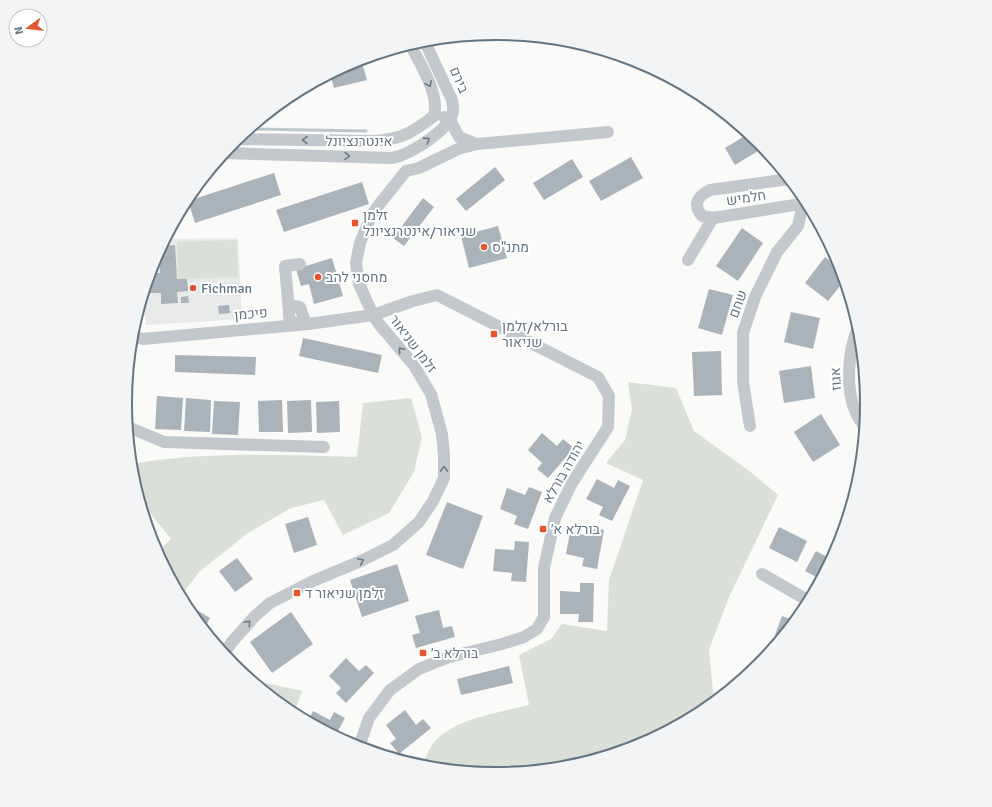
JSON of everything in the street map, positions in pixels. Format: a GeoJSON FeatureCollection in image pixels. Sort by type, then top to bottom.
{"type":"FeatureCollection","features":[{"type":"Feature","properties":{"kind":"street","name":"בירם"},"geometry":{"type":"LineString","coordinates":[[427,47],[452,100],[454,108],[450,120]]}},
{"type":"Feature","properties":{"kind":"street","name":"בירם"},"geometry":{"type":"LineString","coordinates":[[413,50],[432,90],[436,109],[434,116]]}},
{"type":"Feature","properties":{"kind":"street"},"geometry":{"type":"LineString","coordinates":[[434,116],[442,116],[450,120],[459,137],[460,146],[458,150]]}},
{"type":"Feature","properties":{"kind":"street","name":"אינטרנציונל"},"geometry":{"type":"LineString","coordinates":[[246,139],[375,141],[396,138],[412,132],[434,116]]}},
{"type":"Feature","properties":{"kind":"street"},"geometry":{"type":"LineString","coordinates":[[400,156],[435,135],[450,120]]}},
{"type":"Feature","properties":{"kind":"street"},"geometry":{"type":"LineString","coordinates":[[400,156],[412,132]]}},
{"type":"Feature","properties":{"kind":"street"},"geometry":{"type":"LineString","coordinates":[[406,171],[419,168],[458,150],[477,144],[608,132]]}},
{"type":"Feature","properties":{"kind":"street"},"geometry":{"type":"LineString","coordinates":[[459,137],[477,144]]}},
{"type":"Feature","properties":{"kind":"street","name":"אינטרנציונל"},"geometry":{"type":"LineString","coordinates":[[233,153],[392,158],[400,156],[406,171]]}},
{"type":"Feature","properties":{"kind":"street","name":"זלמן שניאור"},"geometry":{"type":"LineString","coordinates":[[228,648],[255,616],[270,604],[313,581],[361,561],[393,545],[419,522],[433,501],[444,478],[442,434],[430,394],[412,364],[373,315],[359,284],[356,263],[357,252],[371,216],[406,171]]}},
{"type":"Feature","properties":{"kind":"street","name":"חלמיש"},"geometry":{"type":"LineString","coordinates":[[782,180],[710,190],[703,193],[699,198],[697,208],[702,216],[713,218],[799,204]]}},
{"type":"Feature","properties":{"kind":"street","name":"שחם"},"geometry":{"type":"LineString","coordinates":[[750,426],[743,382],[743,332],[755,297],[777,252],[798,226],[803,210]]}},
{"type":"Feature","properties":{"kind":"street","name":"חלמיש"},"geometry":{"type":"LineString","coordinates":[[688,260],[713,218]]}},
{"type":"Feature","properties":{"kind":"street"},"geometry":{"type":"LineString","coordinates":[[300,264],[285,266],[289,312],[291,308],[296,306],[300,307],[304,319],[303,324]]}},
{"type":"Feature","properties":{"kind":"street","name":"יהודה בורלא"},"geometry":{"type":"LineString","coordinates":[[361,741],[369,718],[390,690],[419,669],[450,657],[524,637],[537,629],[544,617],[544,568],[555,518],[572,483],[608,427],[609,396],[598,378],[437,295],[413,301],[373,315]]}},
{"type":"Feature","properties":{"kind":"street","name":"פיכמן"},"geometry":{"type":"LineString","coordinates":[[138,338],[143,339],[303,324],[373,315]]}},
{"type":"Feature","properties":{"kind":"street","name":"אגוז"},"geometry":{"type":"LineString","coordinates":[[854,338],[850,354],[849,370],[852,400],[859,419]]}},
{"type":"Feature","properties":{"kind":"street"},"geometry":{"type":"LineString","coordinates":[[133,429],[164,442],[324,447]]}},
{"type":"Feature","properties":{"kind":"street"},"geometry":{"type":"LineString","coordinates":[[762,574],[803,597]]}},
{"type":"Feature","properties":{"kind":"shaded area","name":"Fichman"},"geometry":{"type":"Polygon","coordinates":[[[238,238],[242,319],[146,325],[146,317],[143,316],[145,309],[160,264],[172,239],[238,238]]]}},
{"type":"Feature","properties":{"kind":"shaded area"},"geometry":{"type":"Polygon","coordinates":[[[237,240],[238,277],[178,279],[177,242],[237,240]]]}},
{"type":"Feature","properties":{"kind":"shaded area"},"geometry":{"type":"Polygon","coordinates":[[[628,382],[676,388],[694,431],[752,473],[778,495],[729,597],[709,650],[713,695],[698,706],[657,730],[613,748],[590,755],[543,764],[496,767],[449,764],[425,760],[432,745],[437,739],[457,726],[493,713],[529,705],[519,655],[551,639],[562,624],[607,631],[609,580],[643,480],[606,463],[625,440],[632,409],[628,382]]]}},
{"type":"Feature","properties":{"kind":"shaded area"},"geometry":{"type":"Polygon","coordinates":[[[411,398],[422,437],[414,472],[389,513],[343,535],[324,500],[291,508],[248,533],[199,572],[185,591],[162,547],[171,539],[150,513],[139,474],[138,463],[165,459],[220,455],[357,457],[363,403],[411,398]]]}},
{"type":"Feature","properties":{"kind":"shaded area"},"geometry":{"type":"Polygon","coordinates":[[[263,682],[302,691],[296,707],[263,682]]]}},
{"type":"Feature","properties":{"kind":"building"},"geometry":{"type":"Polygon","coordinates":[[[363,66],[367,80],[334,88],[331,79],[363,66]]]}},
{"type":"Feature","properties":{"kind":"building"},"geometry":{"type":"Polygon","coordinates":[[[743,137],[758,151],[735,165],[725,148],[743,137]]]}},
{"type":"Feature","properties":{"kind":"building"},"geometry":{"type":"Polygon","coordinates":[[[631,157],[643,178],[601,201],[589,181],[631,157]]]}},
{"type":"Feature","properties":{"kind":"building"},"geometry":{"type":"Polygon","coordinates":[[[572,159],[583,177],[544,200],[533,183],[572,159]]]}},
{"type":"Feature","properties":{"kind":"building"},"geometry":{"type":"Polygon","coordinates":[[[495,167],[505,180],[466,211],[456,199],[495,167]]]}},
{"type":"Feature","properties":{"kind":"building"},"geometry":{"type":"Polygon","coordinates":[[[274,173],[281,195],[195,223],[190,208],[197,198],[274,173]]]}},
{"type":"Feature","properties":{"kind":"building"},"geometry":{"type":"Polygon","coordinates":[[[362,182],[369,204],[284,232],[276,210],[362,182]]]}},
{"type":"Feature","properties":{"kind":"building"},"geometry":{"type":"Polygon","coordinates":[[[423,198],[434,207],[404,246],[393,238],[423,198]]]}},
{"type":"Feature","properties":{"kind":"building","name":"מתנ\"ס"},"geometry":{"type":"Polygon","coordinates":[[[498,226],[507,258],[469,268],[461,236],[498,226]]]}},
{"type":"Feature","properties":{"kind":"building"},"geometry":{"type":"Polygon","coordinates":[[[742,228],[763,243],[738,281],[716,266],[742,228]]]}},
{"type":"Feature","properties":{"kind":"building"},"geometry":{"type":"Polygon","coordinates":[[[169,245],[175,245],[177,279],[187,279],[188,291],[177,292],[178,303],[161,304],[161,293],[150,293],[157,273],[160,273],[160,265],[169,245]]]}},
{"type":"Feature","properties":{"kind":"building"},"geometry":{"type":"Polygon","coordinates":[[[825,257],[831,261],[840,286],[828,301],[805,283],[825,257]]]}},
{"type":"Feature","properties":{"kind":"building","name":"מחסני להב"},"geometry":{"type":"Polygon","coordinates":[[[332,258],[343,296],[314,304],[309,284],[301,286],[296,269],[332,258]]]}},
{"type":"Feature","properties":{"kind":"building"},"geometry":{"type":"Polygon","coordinates":[[[709,289],[733,295],[722,335],[698,328],[709,289]]]}},
{"type":"Feature","properties":{"kind":"building"},"geometry":{"type":"Polygon","coordinates":[[[188,296],[189,303],[181,303],[181,297],[188,296]]]}},
{"type":"Feature","properties":{"kind":"building"},"geometry":{"type":"Polygon","coordinates":[[[229,305],[230,313],[219,314],[218,306],[229,305]]]}},
{"type":"Feature","properties":{"kind":"building"},"geometry":{"type":"Polygon","coordinates":[[[791,312],[820,318],[813,349],[784,342],[791,312]]]}},
{"type":"Feature","properties":{"kind":"building"},"geometry":{"type":"Polygon","coordinates":[[[303,338],[382,355],[378,373],[299,356],[303,338]]]}},
{"type":"Feature","properties":{"kind":"building"},"geometry":{"type":"Polygon","coordinates":[[[721,351],[722,395],[694,396],[692,352],[721,351]]]}},
{"type":"Feature","properties":{"kind":"building"},"geometry":{"type":"Polygon","coordinates":[[[175,355],[256,357],[255,375],[175,372],[175,355]]]}},
{"type":"Feature","properties":{"kind":"building"},"geometry":{"type":"Polygon","coordinates":[[[811,366],[815,398],[784,403],[779,371],[811,366]]]}},
{"type":"Feature","properties":{"kind":"building"},"geometry":{"type":"Polygon","coordinates":[[[157,396],[183,398],[181,430],[155,429],[157,396]]]}},
{"type":"Feature","properties":{"kind":"building"},"geometry":{"type":"Polygon","coordinates":[[[186,398],[211,400],[210,432],[184,431],[186,398]]]}},
{"type":"Feature","properties":{"kind":"building"},"geometry":{"type":"Polygon","coordinates":[[[282,400],[283,432],[259,432],[258,401],[282,400]]]}},
{"type":"Feature","properties":{"kind":"building"},"geometry":{"type":"Polygon","coordinates":[[[311,400],[312,432],[288,433],[287,401],[311,400]]]}},
{"type":"Feature","properties":{"kind":"building"},"geometry":{"type":"Polygon","coordinates":[[[214,401],[240,402],[238,435],[212,434],[214,401]]]}},
{"type":"Feature","properties":{"kind":"building"},"geometry":{"type":"Polygon","coordinates":[[[339,401],[340,432],[317,433],[316,402],[339,401]]]}},
{"type":"Feature","properties":{"kind":"building"},"geometry":{"type":"Polygon","coordinates":[[[821,414],[840,445],[813,462],[794,432],[821,414]]]}},
{"type":"Feature","properties":{"kind":"building"},"geometry":{"type":"Polygon","coordinates":[[[542,433],[557,446],[563,439],[574,448],[548,478],[537,469],[542,463],[528,450],[542,433]]]}},
{"type":"Feature","properties":{"kind":"building"},"geometry":{"type":"Polygon","coordinates":[[[597,479],[614,488],[618,480],[630,486],[612,521],[599,515],[603,507],[586,499],[597,479]]]}},
{"type":"Feature","properties":{"kind":"building"},"geometry":{"type":"Polygon","coordinates":[[[529,487],[542,492],[528,529],[514,524],[517,516],[500,509],[507,488],[525,495],[529,487]]]}},
{"type":"Feature","properties":{"kind":"building"},"geometry":{"type":"Polygon","coordinates":[[[447,502],[483,516],[463,569],[426,555],[447,502]]]}},
{"type":"Feature","properties":{"kind":"building"},"geometry":{"type":"Polygon","coordinates":[[[308,517],[317,545],[294,553],[285,524],[308,517]]]}},
{"type":"Feature","properties":{"kind":"building"},"geometry":{"type":"Polygon","coordinates":[[[591,527],[604,530],[597,569],[582,566],[584,558],[566,554],[570,532],[589,536],[591,527]]]}},
{"type":"Feature","properties":{"kind":"building"},"geometry":{"type":"Polygon","coordinates":[[[779,527],[807,541],[797,562],[769,548],[779,527]]]}},
{"type":"Feature","properties":{"kind":"building"},"geometry":{"type":"Polygon","coordinates":[[[515,541],[529,542],[526,582],[511,581],[512,573],[493,571],[495,549],[514,550],[515,541]]]}},
{"type":"Feature","properties":{"kind":"building"},"geometry":{"type":"Polygon","coordinates":[[[816,551],[826,556],[815,577],[805,571],[816,551]]]}},
{"type":"Feature","properties":{"kind":"building"},"geometry":{"type":"Polygon","coordinates":[[[237,558],[253,579],[235,592],[219,571],[237,558]]]}},
{"type":"Feature","properties":{"kind":"building"},"geometry":{"type":"Polygon","coordinates":[[[397,564],[409,601],[362,617],[350,580],[397,564]]]}},
{"type":"Feature","properties":{"kind":"building"},"geometry":{"type":"Polygon","coordinates":[[[580,583],[594,583],[593,622],[578,622],[579,614],[560,614],[560,591],[580,592],[580,583]]]}},
{"type":"Feature","properties":{"kind":"building"},"geometry":{"type":"Polygon","coordinates":[[[439,610],[443,628],[452,626],[455,637],[416,648],[412,635],[420,633],[415,616],[439,610]]]}},
{"type":"Feature","properties":{"kind":"building"},"geometry":{"type":"Polygon","coordinates":[[[198,611],[210,618],[207,624],[198,611]]]}},
{"type":"Feature","properties":{"kind":"building"},"geometry":{"type":"Polygon","coordinates":[[[291,612],[313,644],[272,673],[250,642],[291,612]]]}},
{"type":"Feature","properties":{"kind":"building"},"geometry":{"type":"Polygon","coordinates":[[[782,616],[789,619],[784,625],[775,635],[782,616]]]}},
{"type":"Feature","properties":{"kind":"building"},"geometry":{"type":"Polygon","coordinates":[[[346,658],[359,671],[366,665],[374,673],[346,703],[336,693],[341,688],[329,676],[346,658]]]}},
{"type":"Feature","properties":{"kind":"building"},"geometry":{"type":"Polygon","coordinates":[[[509,666],[513,683],[461,695],[457,679],[509,666]]]}},
{"type":"Feature","properties":{"kind":"building"},"geometry":{"type":"Polygon","coordinates":[[[405,710],[416,725],[423,719],[431,728],[399,754],[390,743],[396,739],[386,725],[405,710]]]}},
{"type":"Feature","properties":{"kind":"building"},"geometry":{"type":"Polygon","coordinates":[[[313,711],[330,720],[334,712],[345,718],[338,731],[311,716],[313,711]]]}},
{"type":"Feature","properties":{"kind":"waterway"},"geometry":{"type":"LineString","coordinates":[[257,129],[366,131]]}},
{"type":"Feature","properties":{"kind":"place","name":"זלמן שניאור/אינטרנציונל"},"geometry":{"type":"Point","coordinates":[355,223]}},
{"type":"Feature","properties":{"kind":"place","name":"מתנ\"ס"},"geometry":{"type":"Point","coordinates":[484,247]}},
{"type":"Feature","properties":{"kind":"place","name":"מחסני להב"},"geometry":{"type":"Point","coordinates":[318,277]}},
{"type":"Feature","properties":{"kind":"place","name":"Fichman"},"geometry":{"type":"Point","coordinates":[193,288]}},
{"type":"Feature","properties":{"kind":"place","name":"בורלא/זלמן שניאור"},"geometry":{"type":"Point","coordinates":[494,334]}},
{"type":"Feature","properties":{"kind":"place","name":"בורלא א׳"},"geometry":{"type":"Point","coordinates":[543,529]}},
{"type":"Feature","properties":{"kind":"place","name":"זלמן שניאור ד"},"geometry":{"type":"Point","coordinates":[297,593]}},
{"type":"Feature","properties":{"kind":"place","name":"בורלא ב׳"},"geometry":{"type":"Point","coordinates":[423,653]}}]}
